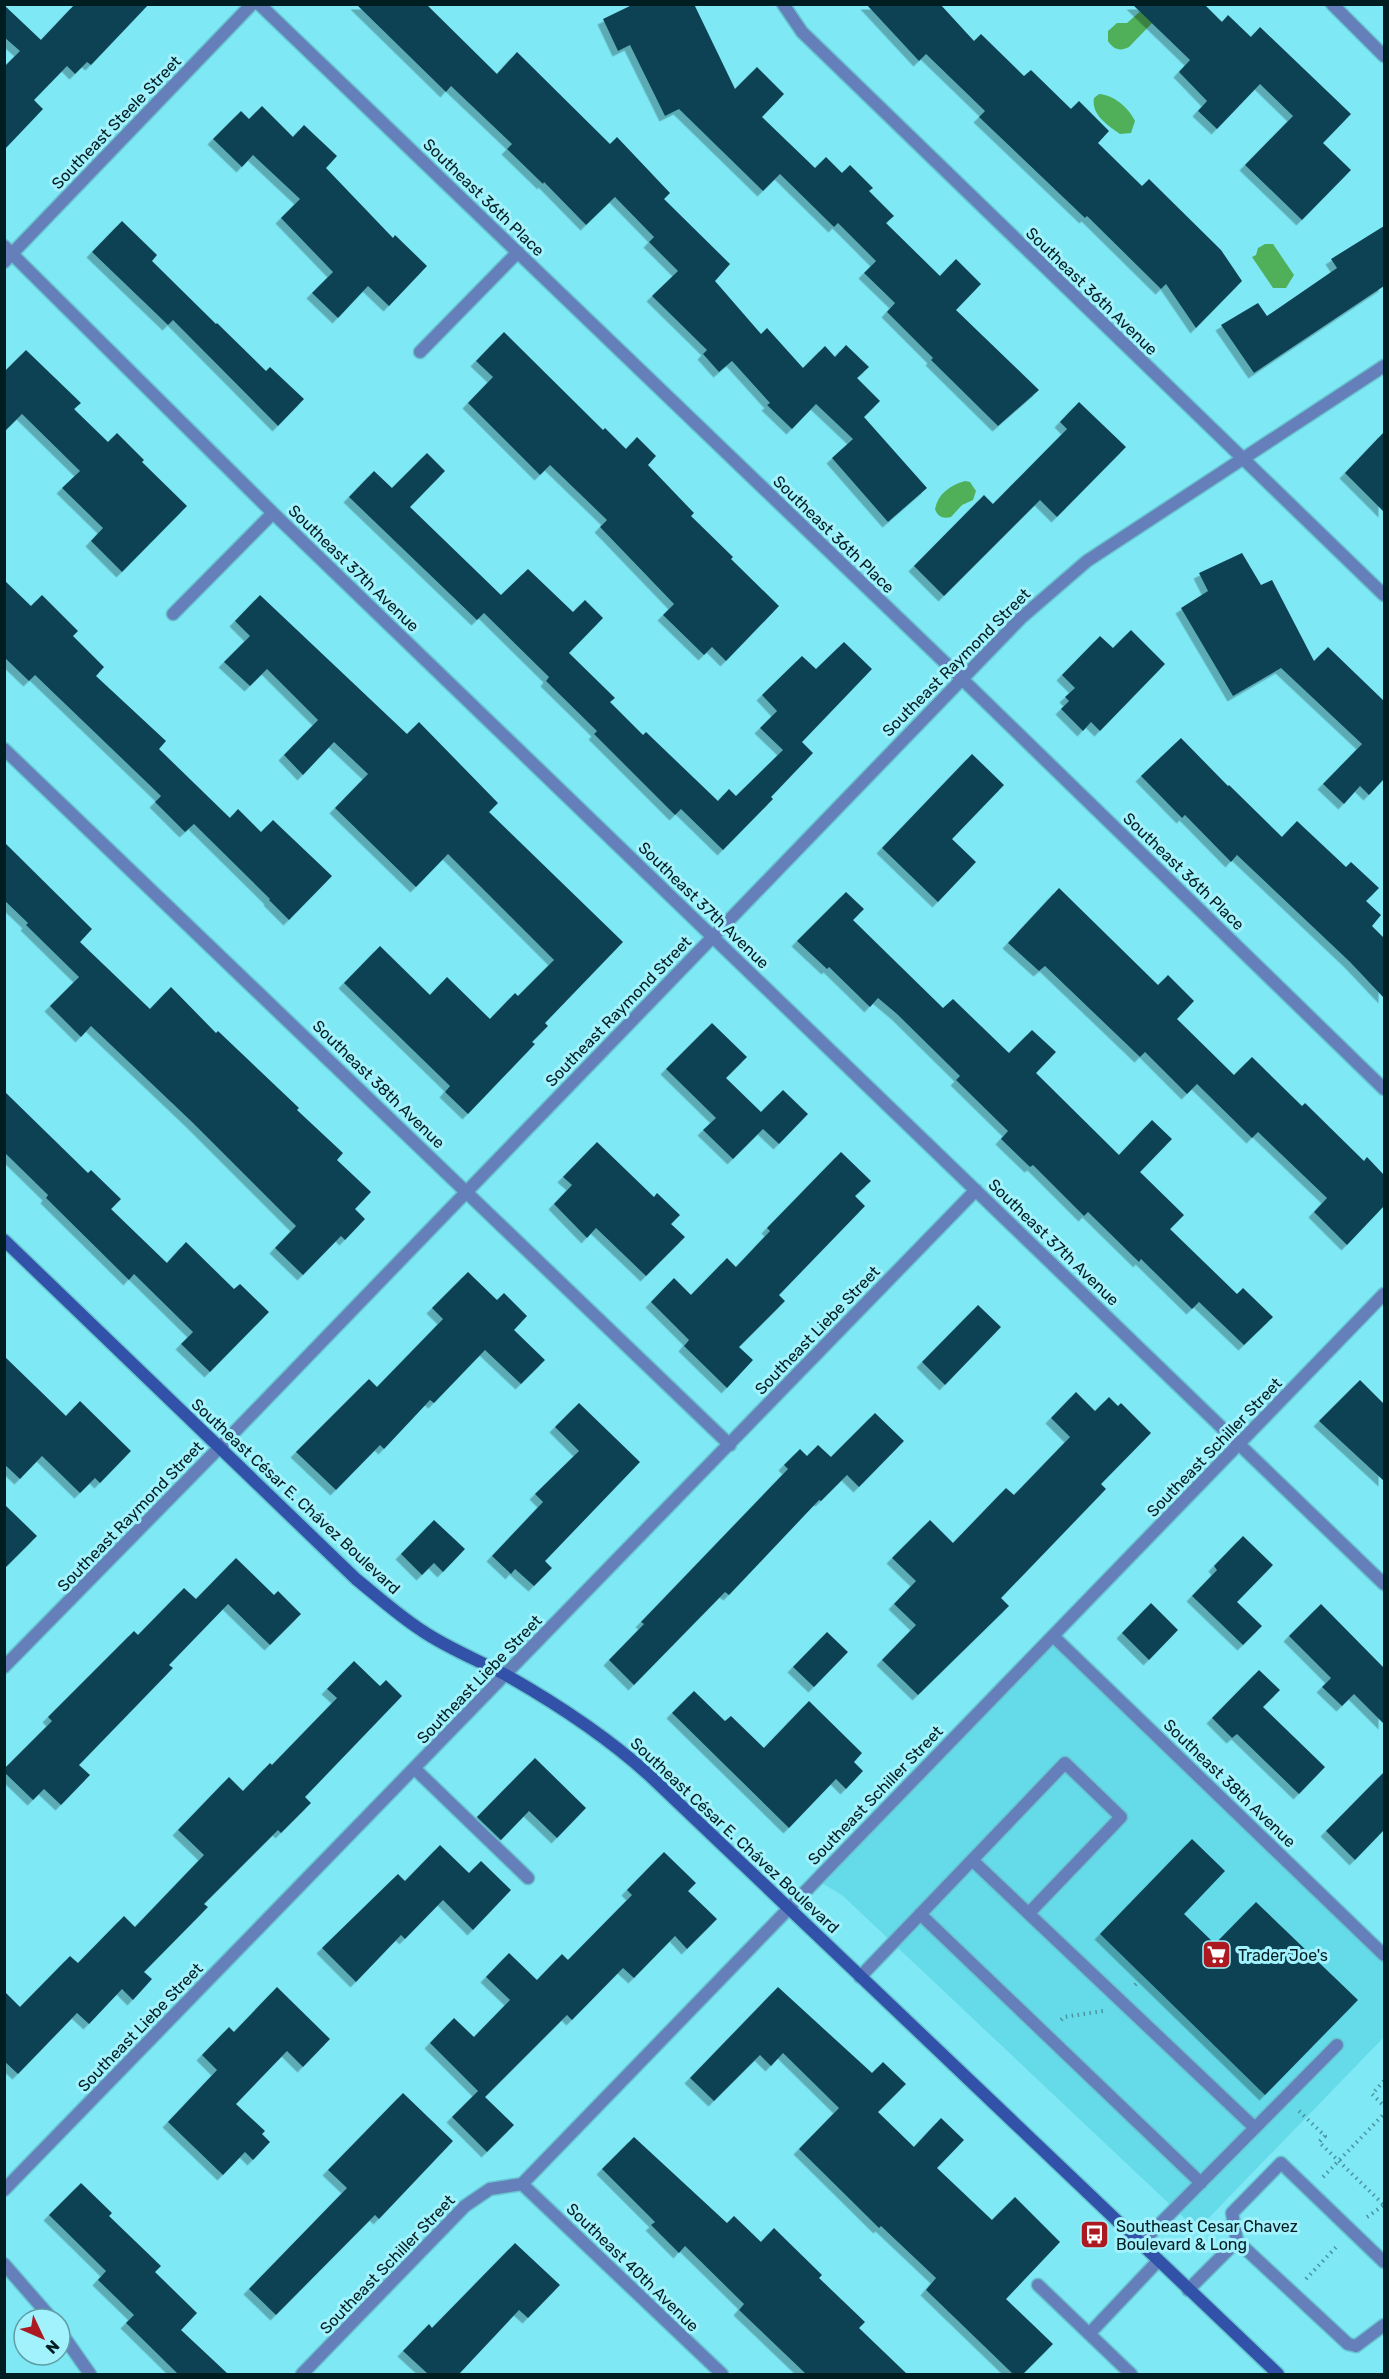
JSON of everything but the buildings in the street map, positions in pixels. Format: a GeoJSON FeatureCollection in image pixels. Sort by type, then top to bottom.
{"type":"FeatureCollection","features":[{"type":"Feature","properties":{"kind":"main road","name":"Southeast César E. Chávez Boulevard"},"geometry":{"type":"LineString","coordinates":[[4,1240],[356,1579],[422,1631],[506,1675],[574,1717],[626,1754],[1278,2374]]}},
{"type":"Feature","properties":{"kind":"street","name":"Southeast Steele Street"},"geometry":{"type":"LineString","coordinates":[[7,254],[252,4]]}},
{"type":"Feature","properties":{"kind":"street","name":"Southeast 36th Place"},"geometry":{"type":"LineString","coordinates":[[259,4],[961,678],[1384,1089]]}},
{"type":"Feature","properties":{"kind":"street","name":"Southeast 36th Avenue"},"geometry":{"type":"LineString","coordinates":[[783,4],[802,32],[1384,595]]}},
{"type":"Feature","properties":{"kind":"street"},"geometry":{"type":"LineString","coordinates":[[1332,4],[1384,56]]}},
{"type":"Feature","properties":{"kind":"street"},"geometry":{"type":"LineString","coordinates":[[420,352],[518,252]]}},
{"type":"Feature","properties":{"kind":"street","name":"Southeast 37th Avenue"},"geometry":{"type":"LineString","coordinates":[[7,254],[1384,1584]]}},
{"type":"Feature","properties":{"kind":"street","name":"Southeast Raymond Street"},"geometry":{"type":"LineString","coordinates":[[4,1667],[219,1448],[1021,618],[1087,561],[1384,366]]}},
{"type":"Feature","properties":{"kind":"street"},"geometry":{"type":"LineString","coordinates":[[173,614],[273,513]]}},
{"type":"Feature","properties":{"kind":"street","name":"Southeast 38th Avenue"},"geometry":{"type":"LineString","coordinates":[[4,749],[729,1445]]}},
{"type":"Feature","properties":{"kind":"street","name":"Southeast Liebe Street"},"geometry":{"type":"LineString","coordinates":[[4,2190],[976,1190]]}},
{"type":"Feature","properties":{"kind":"street","name":"Southeast Schiller Street"},"geometry":{"type":"LineString","coordinates":[[302,2374],[465,2206],[490,2189],[522,2184],[1384,1294]]}},
{"type":"Feature","properties":{"kind":"street","name":"Southeast 38th Avenue"},"geometry":{"type":"LineString","coordinates":[[1053,1636],[1384,1955]]}},
{"type":"Feature","properties":{"kind":"street"},"geometry":{"type":"LineString","coordinates":[[860,1977],[1065,1763],[1121,1817],[1029,1913]]}},
{"type":"Feature","properties":{"kind":"street"},"geometry":{"type":"LineString","coordinates":[[415,1768],[528,1878]]}},
{"type":"Feature","properties":{"kind":"street"},"geometry":{"type":"LineString","coordinates":[[972,1860],[1255,2128]]}},
{"type":"Feature","properties":{"kind":"street"},"geometry":{"type":"LineString","coordinates":[[920,1914],[1201,2183]]}},
{"type":"Feature","properties":{"kind":"street"},"geometry":{"type":"LineString","coordinates":[[1140,2244],[1337,2045]]}},
{"type":"Feature","properties":{"kind":"street"},"geometry":{"type":"LineString","coordinates":[[1384,2262],[1281,2163],[1232,2213],[1238,2241],[1348,2344],[1356,2346],[1384,2325]]}},
{"type":"Feature","properties":{"kind":"street","name":"Southeast 40th Avenue"},"geometry":{"type":"LineString","coordinates":[[522,2184],[722,2374]]}},
{"type":"Feature","properties":{"kind":"street"},"geometry":{"type":"LineString","coordinates":[[1188,2290],[1238,2241]]}},
{"type":"Feature","properties":{"kind":"street"},"geometry":{"type":"LineString","coordinates":[[1089,2334],[1158,2261]]}},
{"type":"Feature","properties":{"kind":"street"},"geometry":{"type":"LineString","coordinates":[[4,2264],[42,2307]]}},
{"type":"Feature","properties":{"kind":"street"},"geometry":{"type":"LineString","coordinates":[[1038,2286],[1131,2374]]}},
{"type":"Feature","properties":{"kind":"street"},"geometry":{"type":"LineString","coordinates":[[72,2348],[90,2374]]}},
{"type":"Feature","properties":{"kind":"path"},"geometry":{"type":"LineString","coordinates":[[1384,2081],[1372,2094],[1384,2106]]}},
{"type":"Feature","properties":{"kind":"path"},"geometry":{"type":"LineString","coordinates":[[1285,2098],[1325,2136],[1319,2142],[1384,2205]]}},
{"type":"Feature","properties":{"kind":"path"},"geometry":{"type":"LineString","coordinates":[[1310,2191],[1384,2114]]}},
{"type":"Feature","properties":{"kind":"shaded area"},"geometry":{"type":"Polygon","coordinates":[[[1144,8],[1155,20],[1126,49],[1117,49],[1112,46],[1108,41],[1108,31],[1117,23],[1127,23],[1144,8]]]}},
{"type":"Feature","properties":{"kind":"shaded area"},"geometry":{"type":"Polygon","coordinates":[[[1099,94],[1115,100],[1129,111],[1135,121],[1131,133],[1120,134],[1101,119],[1094,104],[1094,98],[1099,94]]]}},
{"type":"Feature","properties":{"kind":"shaded area"},"geometry":{"type":"Polygon","coordinates":[[[1265,244],[1273,244],[1294,275],[1286,288],[1273,288],[1252,257],[1256,255],[1258,248],[1265,244]]]}},
{"type":"Feature","properties":{"kind":"shaded area"},"geometry":{"type":"Polygon","coordinates":[[[965,481],[970,482],[976,491],[973,500],[962,505],[951,517],[939,516],[935,509],[942,495],[954,485],[965,481]]]}},
{"type":"Feature","properties":{"kind":"shaded area"},"geometry":{"type":"Polygon","coordinates":[[[1051,1643],[1384,1961],[1384,2037],[1197,2230],[842,1895],[820,1882],[1051,1643]]]}},
{"type":"Feature","properties":{"kind":"place","name":"Trader Joe's"},"geometry":{"type":"Point","coordinates":[1217,1955]}},
{"type":"Feature","properties":{"kind":"place","name":"Southeast Cesar Chavez Boulevard & Long"},"geometry":{"type":"Point","coordinates":[1095,2235]}}]}
